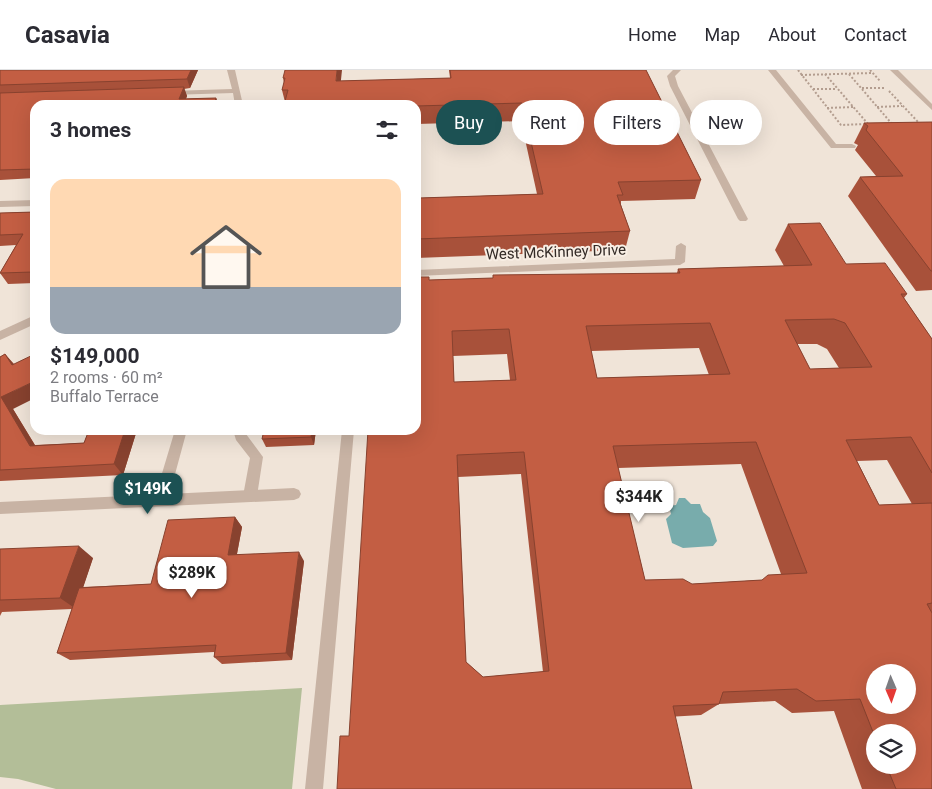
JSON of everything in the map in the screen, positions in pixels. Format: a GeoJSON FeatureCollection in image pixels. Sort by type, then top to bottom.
{"type":"FeatureCollection","features":[{"type":"Feature","properties":{"kind":"street"},"geometry":{"type":"LineString","coordinates":[[231,70],[238,100]]}},
{"type":"Feature","properties":{"kind":"street"},"geometry":{"type":"LineString","coordinates":[[677,70],[671,76],[674,86],[743,219]]}},
{"type":"Feature","properties":{"kind":"street"},"geometry":{"type":"LineString","coordinates":[[772,70],[834,146],[852,146]]}},
{"type":"Feature","properties":{"kind":"street"},"geometry":{"type":"LineString","coordinates":[[894,70],[932,108]]}},
{"type":"Feature","properties":{"kind":"street"},"geometry":{"type":"LineString","coordinates":[[158,94],[237,92]]}},
{"type":"Feature","properties":{"kind":"street"},"geometry":{"type":"LineString","coordinates":[[0,204],[30,203]]}},
{"type":"Feature","properties":{"kind":"street","name":"West McKinney Drive"},"geometry":{"type":"LineString","coordinates":[[421,273],[680,262],[681,246]]}},
{"type":"Feature","properties":{"kind":"street"},"geometry":{"type":"LineString","coordinates":[[0,336],[30,321]]}},
{"type":"Feature","properties":{"kind":"street"},"geometry":{"type":"LineString","coordinates":[[161,500],[180,435]]}},
{"type":"Feature","properties":{"kind":"street"},"geometry":{"type":"LineString","coordinates":[[240,435],[257,457],[250,496]]}},
{"type":"Feature","properties":{"kind":"street"},"geometry":{"type":"LineString","coordinates":[[314,789],[348,435]]}},
{"type":"Feature","properties":{"kind":"street"},"geometry":{"type":"LineString","coordinates":[[0,508],[294,494]]}},
{"type":"Feature","properties":{"kind":"path"},"geometry":{"type":"LineString","coordinates":[[798,70],[841,125],[876,124]]}},
{"type":"Feature","properties":{"kind":"path"},"geometry":{"type":"LineString","coordinates":[[870,70],[919,123],[910,124]]}},
{"type":"Feature","properties":{"kind":"path"},"geometry":{"type":"LineString","coordinates":[[802,74],[873,73]]}},
{"type":"Feature","properties":{"kind":"path"},"geometry":{"type":"LineString","coordinates":[[825,74],[868,124]]}},
{"type":"Feature","properties":{"kind":"path"},"geometry":{"type":"LineString","coordinates":[[848,74],[892,124],[884,124]]}},
{"type":"Feature","properties":{"kind":"path"},"geometry":{"type":"LineString","coordinates":[[861,88],[886,88]]}},
{"type":"Feature","properties":{"kind":"path"},"geometry":{"type":"LineString","coordinates":[[813,89],[838,89]]}},
{"type":"Feature","properties":{"kind":"path"},"geometry":{"type":"LineString","coordinates":[[877,106],[903,106]]}},
{"type":"Feature","properties":{"kind":"path"},"geometry":{"type":"LineString","coordinates":[[827,108],[853,107]]}},
{"type":"Feature","properties":{"kind":"green space"},"geometry":{"type":"Polygon","coordinates":[[[302,688],[292,789],[56,789],[18,779],[0,777],[0,705],[302,688]]]}},
{"type":"Feature","properties":{"kind":"water"},"geometry":{"type":"Polygon","coordinates":[[[679,498],[685,498],[691,504],[700,504],[703,512],[710,518],[717,541],[713,546],[683,548],[672,543],[666,519],[671,514],[669,506],[676,505],[679,498]]]}},
{"type":"Feature","properties":{"kind":"building"},"geometry":{"type":"Polygon","coordinates":[[[0,70],[191,70],[187,79],[0,85],[0,70]]]}},
{"type":"Feature","properties":{"kind":"building"},"geometry":{"type":"Polygon","coordinates":[[[285,70],[337,70],[336,81],[451,78],[450,70],[646,70],[661,100],[594,100],[594,145],[680,145],[680,138],[701,180],[618,182],[623,195],[617,195],[630,231],[421,239],[421,198],[543,194],[532,145],[584,145],[584,100],[512,100],[512,103],[502,104],[502,100],[436,100],[436,105],[421,106],[421,100],[285,100],[288,90],[282,90],[285,78],[283,78],[285,70]]]}},
{"type":"Feature","properties":{"kind":"building"},"geometry":{"type":"Polygon","coordinates":[[[184,87],[179,99],[216,98],[215,100],[30,100],[30,169],[0,170],[0,93],[184,87]]]}},
{"type":"Feature","properties":{"kind":"building"},"geometry":{"type":"Polygon","coordinates":[[[932,122],[931,271],[860,177],[903,176],[866,130],[868,126],[864,123],[932,122]]]}},
{"type":"Feature","properties":{"kind":"building"},"geometry":{"type":"Polygon","coordinates":[[[30,212],[30,272],[0,273],[23,234],[0,235],[0,213],[30,212]]]}},
{"type":"Feature","properties":{"kind":"building"},"geometry":{"type":"Polygon","coordinates":[[[820,223],[846,264],[885,263],[907,294],[901,294],[932,339],[932,473],[911,437],[846,440],[879,505],[932,503],[932,603],[927,604],[932,613],[932,789],[896,789],[890,774],[916,774],[916,724],[870,724],[860,699],[816,701],[797,689],[723,692],[719,704],[673,706],[692,789],[337,789],[340,736],[349,736],[368,435],[421,435],[421,277],[429,277],[429,280],[493,278],[493,275],[680,273],[678,269],[812,265],[788,224],[820,223]],[[834,319],[785,320],[810,369],[872,367],[845,323],[834,319]],[[710,323],[586,326],[597,378],[730,374],[710,323]],[[509,329],[452,331],[454,382],[516,380],[509,329]],[[756,442],[613,446],[645,580],[683,579],[692,584],[762,580],[768,575],[807,573],[756,442]],[[524,452],[457,455],[466,662],[483,677],[549,671],[524,452]]]}},
{"type":"Feature","properties":{"kind":"building"},"geometry":{"type":"Polygon","coordinates":[[[5,354],[12,365],[30,356],[30,383],[1,397],[30,446],[84,443],[87,435],[123,435],[114,464],[0,470],[0,357],[5,354]]]}},
{"type":"Feature","properties":{"kind":"building"},"geometry":{"type":"Polygon","coordinates":[[[263,435],[311,435],[311,437],[262,439],[263,435]]]}},
{"type":"Feature","properties":{"kind":"building"},"geometry":{"type":"Polygon","coordinates":[[[235,517],[228,555],[299,552],[286,653],[214,657],[216,645],[57,653],[79,588],[151,584],[168,520],[235,517]]]}},
{"type":"Feature","properties":{"kind":"building"},"geometry":{"type":"Polygon","coordinates":[[[79,546],[60,598],[0,600],[0,549],[79,546]]]}}]}
